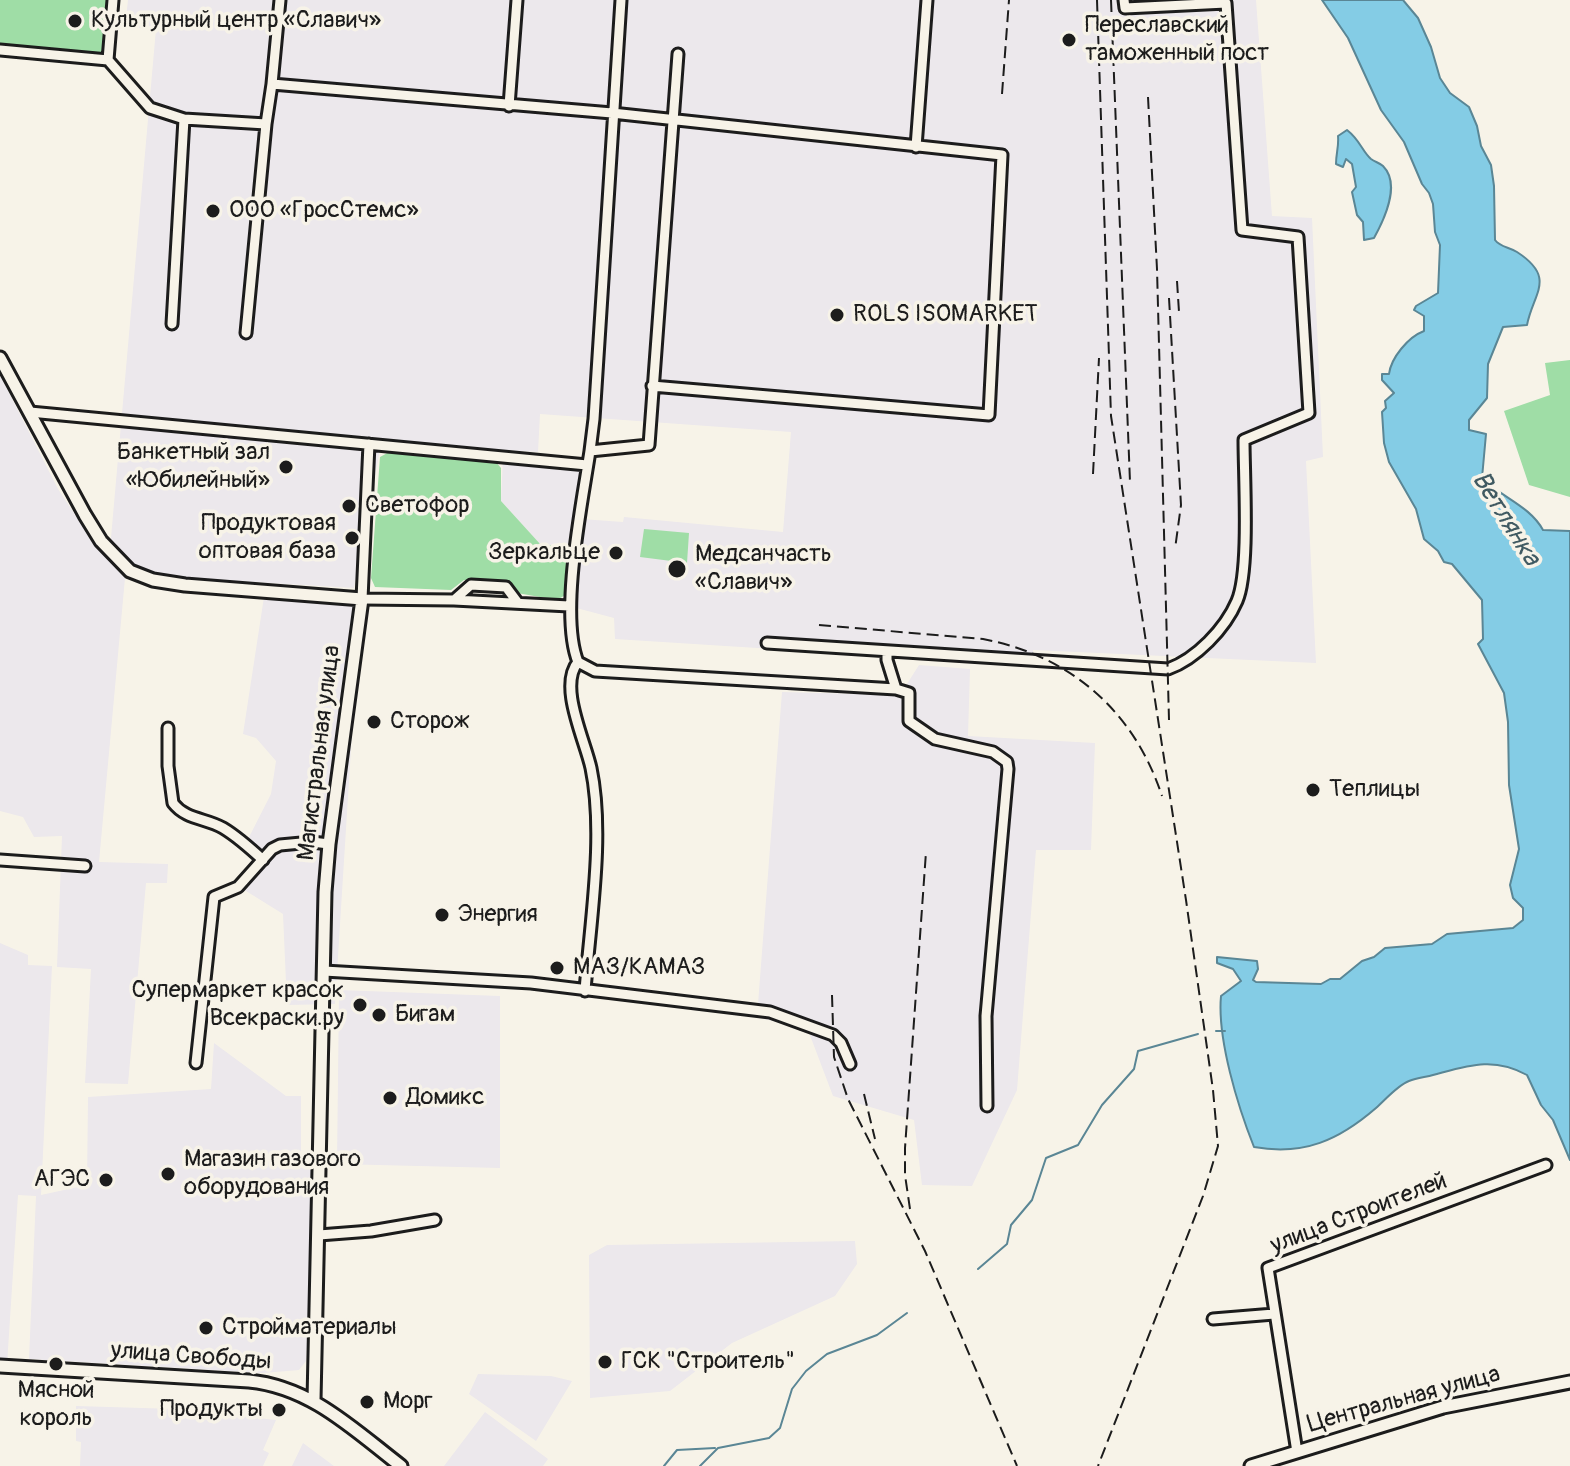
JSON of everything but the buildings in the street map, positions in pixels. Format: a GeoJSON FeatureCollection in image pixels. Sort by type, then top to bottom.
{"type":"FeatureCollection","features":[{"type":"Feature","properties":{"kind":"main road"},"geometry":{"type":"LineString","coordinates":[[0,358],[101,541],[130,571],[153,580],[185,585],[362,599]]}},
{"type":"Feature","properties":{"kind":"main road","name":"Магистральная улица"},"geometry":{"type":"LineString","coordinates":[[314,1400],[329,844],[362,599]]}},
{"type":"Feature","properties":{"kind":"main road","name":"улица Свободы"},"geometry":{"type":"LineString","coordinates":[[0,1366],[284,1386],[314,1400],[401,1466]]}},
{"type":"Feature","properties":{"kind":"main road","name":"Центральная улица"},"geometry":{"type":"LineString","coordinates":[[1251,1466],[1443,1407],[1570,1382]]}},
{"type":"Feature","properties":{"kind":"street"},"geometry":{"type":"LineString","coordinates":[[108,60],[113,0]]}},
{"type":"Feature","properties":{"kind":"street"},"geometry":{"type":"LineString","coordinates":[[246,333],[280,0]]}},
{"type":"Feature","properties":{"kind":"street"},"geometry":{"type":"LineString","coordinates":[[509,106],[517,0]]}},
{"type":"Feature","properties":{"kind":"street"},"geometry":{"type":"LineString","coordinates":[[621,0],[594,419],[569,606],[574,653],[578,662],[595,671],[896,689],[909,693],[909,721],[935,739],[993,752],[1007,762],[986,1016],[987,1106]]}},
{"type":"Feature","properties":{"kind":"street"},"geometry":{"type":"LineString","coordinates":[[916,147],[927,0]]}},
{"type":"Feature","properties":{"kind":"street"},"geometry":{"type":"LineString","coordinates":[[767,643],[1168,669],[1179,665],[1205,645],[1238,600],[1243,569],[1244,440],[1309,413],[1298,237],[1242,230],[1226,3],[1125,8],[1124,0]]}},
{"type":"Feature","properties":{"kind":"street"},"geometry":{"type":"LineString","coordinates":[[0,50],[108,60],[150,108],[184,119],[266,124]]}},
{"type":"Feature","properties":{"kind":"street"},"geometry":{"type":"LineString","coordinates":[[590,451],[649,445],[678,54]]}},
{"type":"Feature","properties":{"kind":"street"},"geometry":{"type":"LineString","coordinates":[[272,84],[612,113],[1002,155],[989,415],[652,386]]}},
{"type":"Feature","properties":{"kind":"street"},"geometry":{"type":"LineString","coordinates":[[172,324],[184,119]]}},
{"type":"Feature","properties":{"kind":"street"},"geometry":{"type":"LineString","coordinates":[[30,412],[587,465]]}},
{"type":"Feature","properties":{"kind":"street"},"geometry":{"type":"LineString","coordinates":[[369,444],[362,599],[569,606]]}},
{"type":"Feature","properties":{"kind":"street"},"geometry":{"type":"LineString","coordinates":[[454,600],[471,585],[506,587],[518,603]]}},
{"type":"Feature","properties":{"kind":"street"},"geometry":{"type":"LineString","coordinates":[[887,652],[896,689]]}},
{"type":"Feature","properties":{"kind":"street"},"geometry":{"type":"LineString","coordinates":[[578,662],[571,672],[570,689],[591,767],[598,807],[585,991]]}},
{"type":"Feature","properties":{"kind":"street"},"geometry":{"type":"LineString","coordinates":[[168,728],[168,766],[173,803],[189,817],[221,827],[263,860]]}},
{"type":"Feature","properties":{"kind":"street"},"geometry":{"type":"LineString","coordinates":[[196,1063],[214,897],[238,887],[280,845],[329,844]]}},
{"type":"Feature","properties":{"kind":"street"},"geometry":{"type":"LineString","coordinates":[[0,860],[85,866]]}},
{"type":"Feature","properties":{"kind":"street"},"geometry":{"type":"LineString","coordinates":[[324,971],[531,983],[770,1012],[833,1035],[841,1043],[850,1064]]}},
{"type":"Feature","properties":{"kind":"street","name":"улица Строителей"},"geometry":{"type":"LineString","coordinates":[[1297,1452],[1268,1268],[1546,1165]]}},
{"type":"Feature","properties":{"kind":"street"},"geometry":{"type":"LineString","coordinates":[[319,1235],[371,1231],[435,1220]]}},
{"type":"Feature","properties":{"kind":"street"},"geometry":{"type":"LineString","coordinates":[[1213,1319],[1274,1314]]}},
{"type":"Feature","properties":{"kind":"shaded area"},"geometry":{"type":"Polygon","coordinates":[[[128,0],[1256,0],[1272,216],[1312,218],[1323,457],[1306,461],[1316,663],[1033,650],[1033,659],[774,641],[773,649],[615,639],[614,618],[569,606],[577,546],[541,545],[501,501],[503,457],[587,465],[581,519],[623,522],[624,517],[783,532],[791,432],[540,414],[538,452],[462,448],[461,452],[381,444],[354,588],[183,578],[158,575],[132,563],[110,549],[156,29],[125,27],[128,0]]]}},
{"type":"Feature","properties":{"kind":"shaded area"},"geometry":{"type":"Polygon","coordinates":[[[0,375],[58,489],[96,546],[125,578],[99,862],[168,864],[167,883],[146,883],[128,1084],[85,1083],[91,969],[57,967],[62,836],[34,837],[23,817],[0,811],[0,375]]]}},
{"type":"Feature","properties":{"kind":"shaded area"},"geometry":{"type":"Polygon","coordinates":[[[264,597],[360,606],[335,1004],[287,1005],[283,914],[238,886],[262,860],[246,843],[271,794],[276,761],[256,738],[243,734],[264,597]]]}},
{"type":"Feature","properties":{"kind":"shaded area"},"geometry":{"type":"Polygon","coordinates":[[[919,665],[970,669],[968,736],[1095,743],[1091,850],[1036,850],[1017,1090],[972,1186],[922,1185],[914,1120],[833,1096],[808,1030],[757,1017],[782,692],[900,695],[919,665]]]}},
{"type":"Feature","properties":{"kind":"shaded area"},"geometry":{"type":"Polygon","coordinates":[[[0,943],[28,955],[28,965],[52,966],[41,1195],[87,1185],[88,1097],[211,1089],[214,1043],[286,1096],[301,1096],[301,1163],[319,1161],[306,1361],[299,1370],[263,1373],[29,1359],[36,1196],[18,1195],[7,1365],[0,1365],[0,943]]]}},
{"type":"Feature","properties":{"kind":"shaded area"},"geometry":{"type":"Polygon","coordinates":[[[339,990],[500,996],[500,1168],[337,1164],[339,990]]]}},
{"type":"Feature","properties":{"kind":"shaded area"},"geometry":{"type":"Polygon","coordinates":[[[855,1241],[857,1264],[835,1296],[732,1343],[670,1391],[590,1398],[589,1255],[607,1245],[855,1241]]]}},
{"type":"Feature","properties":{"kind":"shaded area"},"geometry":{"type":"Polygon","coordinates":[[[478,1374],[551,1376],[572,1381],[536,1441],[469,1394],[478,1374]]]}},
{"type":"Feature","properties":{"kind":"shaded area"},"geometry":{"type":"Polygon","coordinates":[[[76,1406],[176,1409],[276,1420],[263,1450],[269,1453],[263,1466],[80,1466],[81,1442],[76,1441],[76,1406]]]}},
{"type":"Feature","properties":{"kind":"shaded area"},"geometry":{"type":"Polygon","coordinates":[[[485,1412],[548,1459],[543,1466],[444,1466],[485,1412]]]}},
{"type":"Feature","properties":{"kind":"shaded area"},"geometry":{"type":"Polygon","coordinates":[[[303,1443],[334,1466],[292,1466],[303,1443]]]}},
{"type":"Feature","properties":{"kind":"green space"},"geometry":{"type":"Polygon","coordinates":[[[0,0],[113,0],[107,60],[0,49],[0,0]]]}},
{"type":"Feature","properties":{"kind":"green space"},"geometry":{"type":"Polygon","coordinates":[[[1570,360],[1570,497],[1529,485],[1504,411],[1550,395],[1545,363],[1570,360]]]}},
{"type":"Feature","properties":{"kind":"green space"},"geometry":{"type":"Polygon","coordinates":[[[391,451],[495,461],[501,468],[501,501],[541,545],[577,546],[567,594],[557,600],[517,593],[509,583],[464,580],[451,590],[375,587],[371,578],[380,457],[391,451]]]}},
{"type":"Feature","properties":{"kind":"green space"},"geometry":{"type":"Polygon","coordinates":[[[644,529],[689,533],[687,563],[640,557],[644,529]]]}},
{"type":"Feature","properties":{"kind":"water"},"geometry":{"type":"Polygon","coordinates":[[[1322,0],[1403,0],[1418,18],[1440,78],[1450,93],[1469,107],[1481,146],[1491,165],[1495,240],[1529,261],[1539,278],[1527,325],[1503,327],[1488,364],[1487,398],[1469,420],[1469,430],[1486,434],[1482,478],[1531,514],[1543,530],[1570,531],[1570,1160],[1553,1120],[1541,1105],[1527,1075],[1491,1064],[1469,1066],[1409,1081],[1348,1129],[1320,1143],[1289,1149],[1254,1147],[1235,1093],[1225,1052],[1221,996],[1241,981],[1233,969],[1217,963],[1217,957],[1257,961],[1258,969],[1253,980],[1256,982],[1321,984],[1330,979],[1340,979],[1385,948],[1432,944],[1447,934],[1513,928],[1523,920],[1523,908],[1513,898],[1510,885],[1519,849],[1509,785],[1508,722],[1504,693],[1478,644],[1483,639],[1482,600],[1452,564],[1444,562],[1438,551],[1424,539],[1416,509],[1389,462],[1384,443],[1382,412],[1386,408],[1385,401],[1394,393],[1382,380],[1382,374],[1389,374],[1401,349],[1424,331],[1424,316],[1414,310],[1416,306],[1438,293],[1440,245],[1435,232],[1433,204],[1404,142],[1381,110],[1348,38],[1322,0]]]}},
{"type":"Feature","properties":{"kind":"water"},"geometry":{"type":"Polygon","coordinates":[[[1347,130],[1371,159],[1383,166],[1391,182],[1389,202],[1374,238],[1364,240],[1363,222],[1357,215],[1352,192],[1356,187],[1352,164],[1346,159],[1343,167],[1336,164],[1338,136],[1347,130]]]}},
{"type":"Feature","properties":{"kind":"waterway","name":"Ветлянка"},"geometry":{"type":"LineString","coordinates":[[1216,1031],[1225,1031]]}},
{"type":"Feature","properties":{"kind":"waterway","name":"Ветлянка"},"geometry":{"type":"LineString","coordinates":[[978,1269],[1007,1244],[1011,1225],[1032,1200],[1046,1158],[1078,1145],[1102,1105],[1134,1069],[1138,1051],[1198,1034]]}},
{"type":"Feature","properties":{"kind":"waterway","name":"Ветлянка"},"geometry":{"type":"LineString","coordinates":[[700,1466],[718,1448],[769,1438],[780,1428],[792,1389],[806,1371],[827,1354],[877,1335],[907,1313]]}},
{"type":"Feature","properties":{"kind":"waterway"},"geometry":{"type":"LineString","coordinates":[[664,1466],[677,1450],[715,1448]]}},
{"type":"Feature","properties":{"kind":"railway"},"geometry":{"type":"LineString","coordinates":[[1002,94],[1009,0]]}},
{"type":"Feature","properties":{"kind":"railway"},"geometry":{"type":"LineString","coordinates":[[1097,0],[1111,416],[1186,900],[1218,1146],[1203,1196],[1098,1466]]}},
{"type":"Feature","properties":{"kind":"railway"},"geometry":{"type":"LineString","coordinates":[[1111,0],[1130,482]]}},
{"type":"Feature","properties":{"kind":"railway"},"geometry":{"type":"LineString","coordinates":[[1148,97],[1157,269],[1169,720]]}},
{"type":"Feature","properties":{"kind":"railway"},"geometry":{"type":"LineString","coordinates":[[1177,281],[1179,312]]}},
{"type":"Feature","properties":{"kind":"railway"},"geometry":{"type":"LineString","coordinates":[[1169,298],[1181,505],[1175,549]]}},
{"type":"Feature","properties":{"kind":"railway"},"geometry":{"type":"LineString","coordinates":[[1093,474],[1099,358]]}},
{"type":"Feature","properties":{"kind":"railway"},"geometry":{"type":"LineString","coordinates":[[819,625],[983,639],[1044,659],[1071,674],[1116,713],[1135,738],[1162,796]]}},
{"type":"Feature","properties":{"kind":"railway"},"geometry":{"type":"LineString","coordinates":[[910,1209],[905,1148],[926,852]]}},
{"type":"Feature","properties":{"kind":"railway"},"geometry":{"type":"LineString","coordinates":[[832,995],[834,1057],[848,1099],[925,1251],[1017,1466]]}},
{"type":"Feature","properties":{"kind":"railway"},"geometry":{"type":"LineString","coordinates":[[864,1094],[875,1139]]}},
{"type":"Feature","properties":{"kind":"place","name":"Культурный центр «Славич»"},"geometry":{"type":"Point","coordinates":[75,21]}},
{"type":"Feature","properties":{"kind":"place","name":"Переславский таможенный пост"},"geometry":{"type":"Point","coordinates":[1069,40]}},
{"type":"Feature","properties":{"kind":"place","name":"ООО «ГросСтемс»"},"geometry":{"type":"Point","coordinates":[213,211]}},
{"type":"Feature","properties":{"kind":"place","name":"ROLS ISOMARKET"},"geometry":{"type":"Point","coordinates":[837,315]}},
{"type":"Feature","properties":{"kind":"place","name":"Банкетный зал «Юбилейный»"},"geometry":{"type":"Point","coordinates":[286,467]}},
{"type":"Feature","properties":{"kind":"place","name":"Светофор"},"geometry":{"type":"Point","coordinates":[349,506]}},
{"type":"Feature","properties":{"kind":"place","name":"Продуктовая оптовая база"},"geometry":{"type":"Point","coordinates":[352,538]}},
{"type":"Feature","properties":{"kind":"place","name":"Зеркальце"},"geometry":{"type":"Point","coordinates":[616,553]}},
{"type":"Feature","properties":{"kind":"place","name":"Медсанчасть «Славич»"},"geometry":{"type":"Point","coordinates":[677,569]}},
{"type":"Feature","properties":{"kind":"place","name":"Сторож"},"geometry":{"type":"Point","coordinates":[374,722]}},
{"type":"Feature","properties":{"kind":"place","name":"Теплицы"},"geometry":{"type":"Point","coordinates":[1313,790]}},
{"type":"Feature","properties":{"kind":"place","name":"Энергия"},"geometry":{"type":"Point","coordinates":[442,915]}},
{"type":"Feature","properties":{"kind":"place","name":"МАЗ/КАМАЗ"},"geometry":{"type":"Point","coordinates":[557,968]}},
{"type":"Feature","properties":{"kind":"place","name":"Супермаркет красок Всекраски.ру"},"geometry":{"type":"Point","coordinates":[360,1005]}},
{"type":"Feature","properties":{"kind":"place","name":"Бигам"},"geometry":{"type":"Point","coordinates":[379,1015]}},
{"type":"Feature","properties":{"kind":"place","name":"Домикс"},"geometry":{"type":"Point","coordinates":[390,1098]}},
{"type":"Feature","properties":{"kind":"place","name":"Магазин газового оборудования"},"geometry":{"type":"Point","coordinates":[168,1174]}},
{"type":"Feature","properties":{"kind":"place","name":"АГЭС"},"geometry":{"type":"Point","coordinates":[106,1180]}},
{"type":"Feature","properties":{"kind":"place","name":"Стройматериалы"},"geometry":{"type":"Point","coordinates":[206,1328]}},
{"type":"Feature","properties":{"kind":"place","name":"ГСК \"Строитель\""},"geometry":{"type":"Point","coordinates":[605,1362]}},
{"type":"Feature","properties":{"kind":"place","name":"Мясной король"},"geometry":{"type":"Point","coordinates":[56,1364]}},
{"type":"Feature","properties":{"kind":"place","name":"Морг"},"geometry":{"type":"Point","coordinates":[367,1402]}},
{"type":"Feature","properties":{"kind":"place","name":"Продукты"},"geometry":{"type":"Point","coordinates":[279,1410]}}]}
